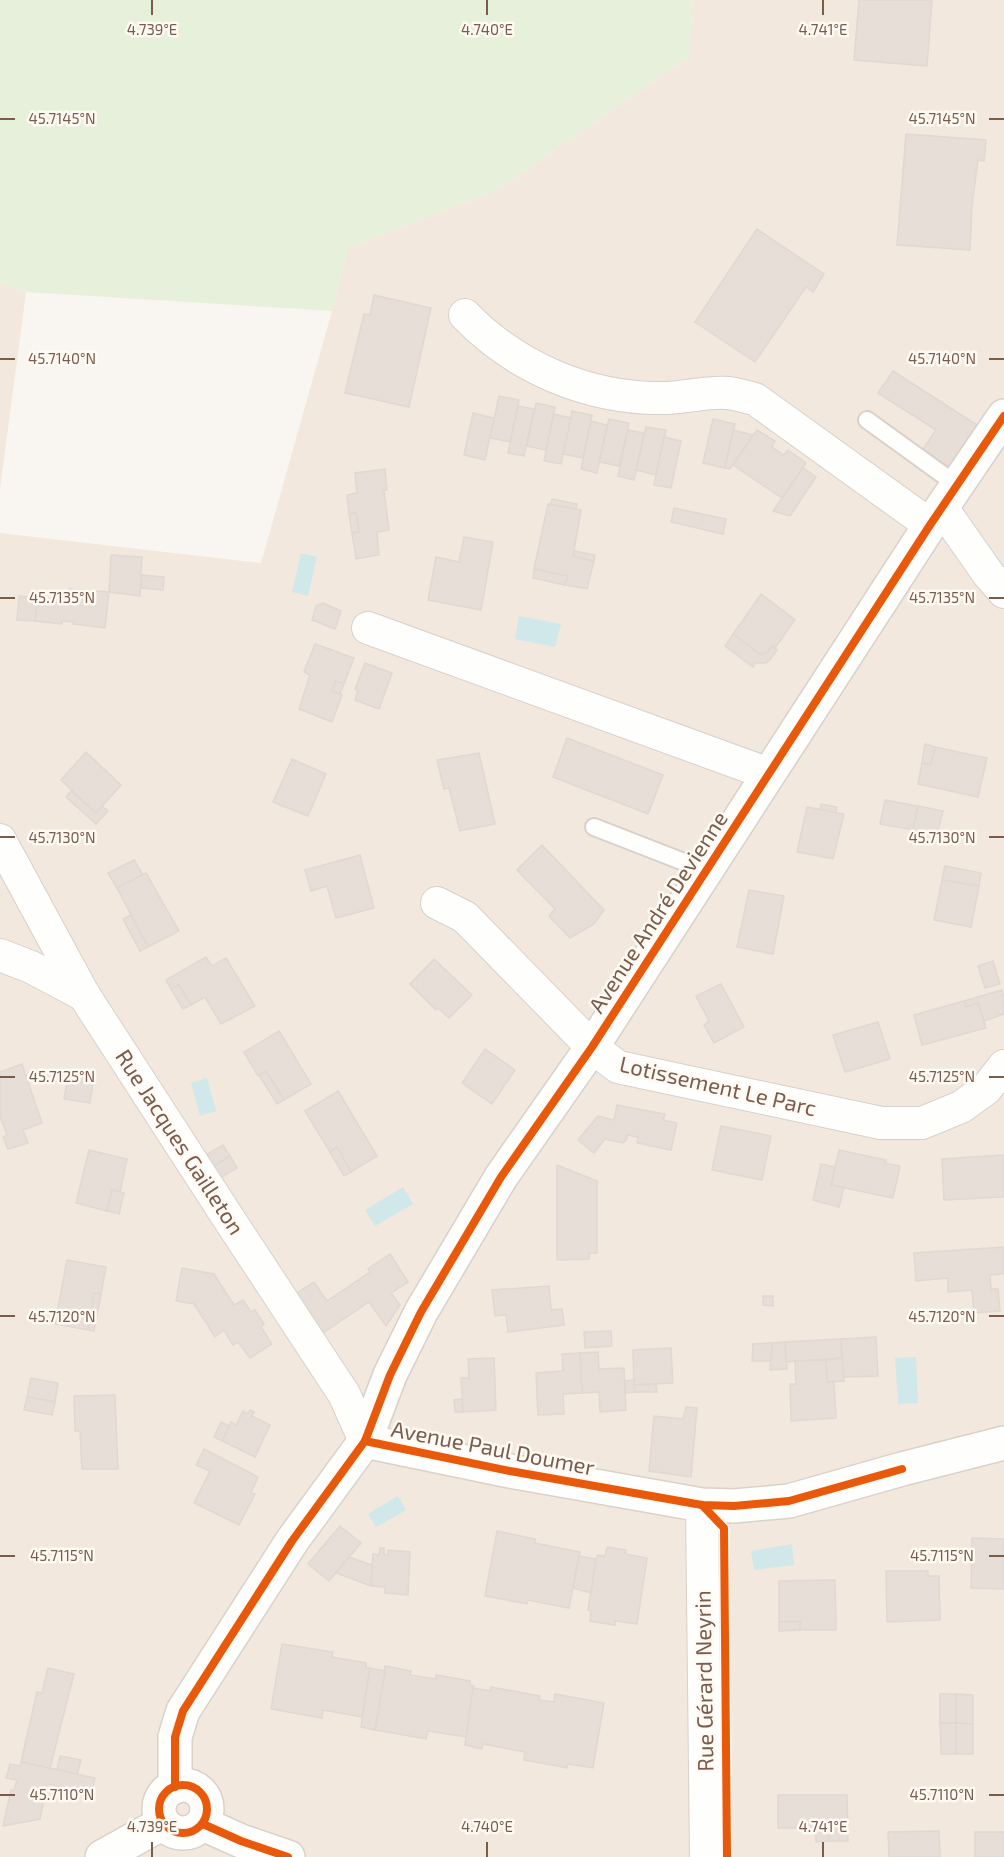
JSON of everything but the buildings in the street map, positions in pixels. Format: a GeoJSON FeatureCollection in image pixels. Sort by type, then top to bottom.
{"type":"FeatureCollection","features":[{"type":"Feature","properties":{"kind":"main road","name":"Avenue André Devienne"},"geometry":{"type":"LineString","coordinates":[[365,1441],[390,1375],[421,1312],[501,1176],[592,1047],[943,506],[1004,416]]}},
{"type":"Feature","properties":{"kind":"main road","name":"Avenue Paul Doumer"},"geometry":{"type":"LineString","coordinates":[[175,1786],[176,1737],[183,1711],[292,1541],[365,1441],[510,1472],[702,1505],[734,1506],[789,1501],[1004,1443]]}},
{"type":"Feature","properties":{"kind":"main road"},"geometry":{"type":"LineString","coordinates":[[175,1786],[195,1788],[207,1803],[208,1812],[203,1824],[197,1830],[174,1832],[163,1823],[159,1807],[163,1796],[175,1786]]}},
{"type":"Feature","properties":{"kind":"main road"},"geometry":{"type":"LineString","coordinates":[[102,1857],[163,1823]]}},
{"type":"Feature","properties":{"kind":"main road"},"geometry":{"type":"LineString","coordinates":[[203,1824],[241,1841],[288,1857]]}},
{"type":"Feature","properties":{"kind":"street"},"geometry":{"type":"LineString","coordinates":[[465,315],[483,334],[533,368],[582,387],[621,395],[663,398],[727,393],[755,399],[796,429],[943,506],[989,575],[1004,592]]}},
{"type":"Feature","properties":{"kind":"street"},"geometry":{"type":"LineString","coordinates":[[368,628],[769,774]]}},
{"type":"Feature","properties":{"kind":"street","name":"Rue Jacques Gailleton"},"geometry":{"type":"LineString","coordinates":[[0,840],[84,994],[344,1394],[365,1441]]}},
{"type":"Feature","properties":{"kind":"street","name":"Lotissement Le Parc"},"geometry":{"type":"LineString","coordinates":[[437,903],[465,917],[592,1047],[618,1067],[880,1123],[922,1123],[961,1107],[986,1089],[1004,1066]]}},
{"type":"Feature","properties":{"kind":"street"},"geometry":{"type":"LineString","coordinates":[[0,955],[84,994]]}},
{"type":"Feature","properties":{"kind":"street","name":"Rue Gérard Neyrin"},"geometry":{"type":"LineString","coordinates":[[702,1505],[706,1857]]}},
{"type":"Feature","properties":{"kind":"lane"},"geometry":{"type":"LineString","coordinates":[[867,420],[943,506]]}},
{"type":"Feature","properties":{"kind":"lane"},"geometry":{"type":"LineString","coordinates":[[594,827],[707,870]]}},
{"type":"Feature","properties":{"kind":"shaded area"},"geometry":{"type":"Polygon","coordinates":[[[693,0],[1004,0],[1004,1857],[0,1857],[0,533],[261,563],[348,248],[497,190],[689,57],[693,0]]]}},
{"type":"Feature","properties":{"kind":"shaded area"},"geometry":{"type":"Polygon","coordinates":[[[0,283],[26,292],[0,489],[0,283]]]}},
{"type":"Feature","properties":{"kind":"green space"},"geometry":{"type":"Polygon","coordinates":[[[0,0],[693,0],[689,57],[497,190],[348,248],[332,311],[26,292],[0,283],[0,0]]]}},
{"type":"Feature","properties":{"kind":"water"},"geometry":{"type":"Polygon","coordinates":[[[301,553],[317,557],[308,596],[292,592],[301,553]]]}},
{"type":"Feature","properties":{"kind":"water"},"geometry":{"type":"Polygon","coordinates":[[[519,616],[561,624],[555,647],[515,639],[519,616]]]}},
{"type":"Feature","properties":{"kind":"water"},"geometry":{"type":"Polygon","coordinates":[[[207,1078],[216,1111],[200,1116],[191,1083],[207,1078]]]}},
{"type":"Feature","properties":{"kind":"water"},"geometry":{"type":"Polygon","coordinates":[[[403,1187],[413,1204],[375,1226],[365,1210],[403,1187]]]}},
{"type":"Feature","properties":{"kind":"water"},"geometry":{"type":"Polygon","coordinates":[[[916,1357],[918,1403],[898,1404],[895,1358],[916,1357]]]}},
{"type":"Feature","properties":{"kind":"water"},"geometry":{"type":"Polygon","coordinates":[[[398,1496],[406,1510],[376,1527],[368,1514],[398,1496]]]}},
{"type":"Feature","properties":{"kind":"water"},"geometry":{"type":"Polygon","coordinates":[[[792,1544],[794,1565],[754,1570],[751,1551],[792,1544]]]}},
{"type":"Feature","properties":{"kind":"cycle path"},"geometry":{"type":"LineString","coordinates":[[175,1787],[175,1737],[183,1711],[292,1541],[365,1441],[390,1375],[421,1312],[501,1177],[592,1047],[930,525],[1004,416]]}},
{"type":"Feature","properties":{"kind":"cycle path"},"geometry":{"type":"LineString","coordinates":[[365,1441],[510,1471],[702,1505],[734,1506],[789,1501],[902,1469]]}},
{"type":"Feature","properties":{"kind":"cycle path"},"geometry":{"type":"LineString","coordinates":[[702,1505],[724,1528],[727,1857]]}},
{"type":"Feature","properties":{"kind":"cycle path"},"geometry":{"type":"LineString","coordinates":[[178,1785],[188,1785],[200,1792],[207,1804],[207,1809],[207,1814],[200,1826],[188,1833],[178,1833],[163,1822],[159,1814],[159,1804],[170,1789],[178,1785]]}},
{"type":"Feature","properties":{"kind":"cycle path"},"geometry":{"type":"LineString","coordinates":[[203,1824],[241,1841],[288,1857]]}}]}
